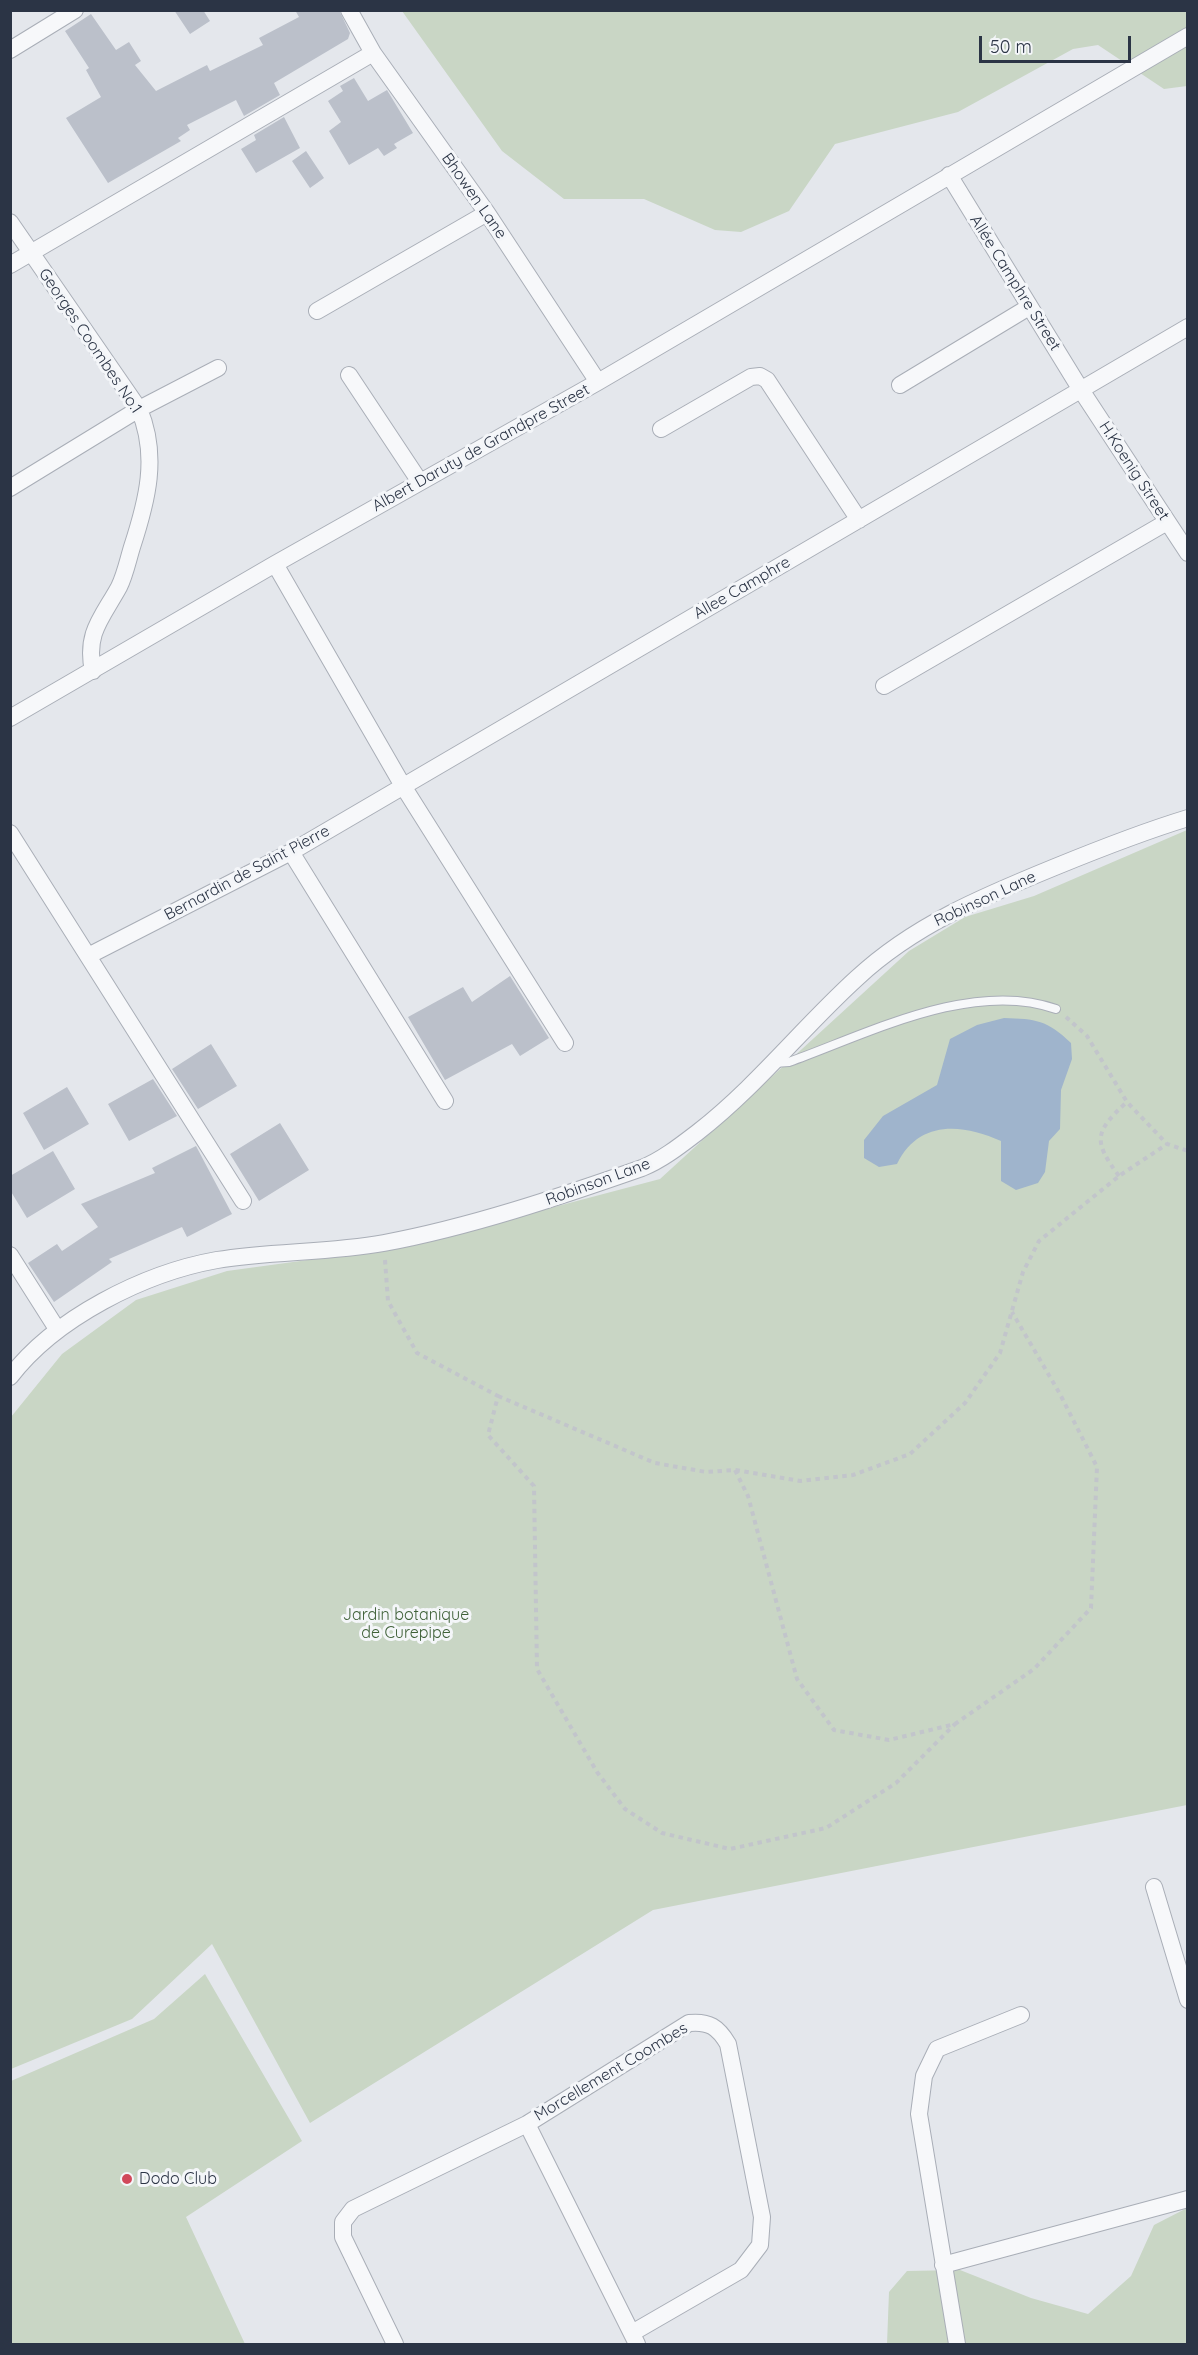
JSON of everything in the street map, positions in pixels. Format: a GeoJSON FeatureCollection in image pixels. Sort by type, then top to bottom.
{"type":"FeatureCollection","features":[{"type":"Feature","properties":{"kind":"street"},"geometry":{"type":"LineString","coordinates":[[10,50],[75,10]]}},
{"type":"Feature","properties":{"kind":"street","name":"Bhowen Lane"},"geometry":{"type":"LineString","coordinates":[[349,10],[373,53],[487,213],[598,382]]}},
{"type":"Feature","properties":{"kind":"street","name":"Albert Daruty de Grandpre Street"},"geometry":{"type":"LineString","coordinates":[[10,718],[275,564],[598,382],[1188,36]]}},
{"type":"Feature","properties":{"kind":"street"},"geometry":{"type":"LineString","coordinates":[[10,265],[31,255],[373,53]]}},
{"type":"Feature","properties":{"kind":"street","name":"Allée Camphre Street"},"geometry":{"type":"LineString","coordinates":[[949,175],[1081,390]]}},
{"type":"Feature","properties":{"kind":"street"},"geometry":{"type":"LineString","coordinates":[[317,311],[487,213]]}},
{"type":"Feature","properties":{"kind":"street","name":"Georges Coombes No.1"},"geometry":{"type":"LineString","coordinates":[[10,222],[139,409],[147,428],[150,475],[144,510],[120,584],[90,639],[89,652],[93,671]]}},
{"type":"Feature","properties":{"kind":"street"},"geometry":{"type":"LineString","coordinates":[[900,385],[1029,307]]}},
{"type":"Feature","properties":{"kind":"street","name":"Allee Camphre"},"geometry":{"type":"LineString","coordinates":[[403,786],[1188,327]]}},
{"type":"Feature","properties":{"kind":"street"},"geometry":{"type":"LineString","coordinates":[[10,488],[139,409],[218,368]]}},
{"type":"Feature","properties":{"kind":"street"},"geometry":{"type":"LineString","coordinates":[[349,375],[420,482]]}},
{"type":"Feature","properties":{"kind":"street"},"geometry":{"type":"LineString","coordinates":[[661,429],[751,377],[760,376],[767,380],[859,520]]}},
{"type":"Feature","properties":{"kind":"street","name":"H.Koenig Street"},"geometry":{"type":"LineString","coordinates":[[1081,390],[1188,553]]}},
{"type":"Feature","properties":{"kind":"street"},"geometry":{"type":"LineString","coordinates":[[885,686],[1167,522]]}},
{"type":"Feature","properties":{"kind":"street"},"geometry":{"type":"LineString","coordinates":[[275,564],[403,786],[565,1043]]}},
{"type":"Feature","properties":{"kind":"street","name":"Bernardin de Saint Pierre"},"geometry":{"type":"LineString","coordinates":[[88,956],[291,852],[403,786]]}},
{"type":"Feature","properties":{"kind":"street","name":"Robinson Lane"},"geometry":{"type":"LineString","coordinates":[[10,1377],[57,1329],[116,1295],[175,1271],[217,1260],[383,1243],[543,1203],[648,1166],[676,1149],[726,1110],[857,977],[906,938],[960,907],[1010,885],[1133,835],[1188,818]]}},
{"type":"Feature","properties":{"kind":"street"},"geometry":{"type":"LineString","coordinates":[[10,833],[243,1201]]}},
{"type":"Feature","properties":{"kind":"street"},"geometry":{"type":"LineString","coordinates":[[291,852],[445,1101]]}},
{"type":"Feature","properties":{"kind":"street"},"geometry":{"type":"LineString","coordinates":[[10,1256],[57,1329]]}},
{"type":"Feature","properties":{"kind":"street"},"geometry":{"type":"LineString","coordinates":[[1154,1887],[1188,2000]]}},
{"type":"Feature","properties":{"kind":"street"},"geometry":{"type":"LineString","coordinates":[[957,2344],[919,2114],[924,2076],[937,2049],[1021,2015]]}},
{"type":"Feature","properties":{"kind":"street","name":"Morcellement Coombes"},"geometry":{"type":"LineString","coordinates":[[395,2344],[343,2237],[343,2222],[353,2209],[526,2124],[689,2023],[704,2022],[720,2030],[728,2044],[762,2217],[760,2245],[741,2270],[635,2339]]}},
{"type":"Feature","properties":{"kind":"street"},"geometry":{"type":"LineString","coordinates":[[526,2124],[635,2339]]}},
{"type":"Feature","properties":{"kind":"street"},"geometry":{"type":"LineString","coordinates":[[943,2265],[1188,2199]]}},
{"type":"Feature","properties":{"kind":"lane"},"geometry":{"type":"LineString","coordinates":[[774,1063],[789,1062],[921,1015],[976,1001],[1010,999],[1036,1002],[1056,1009]]}},
{"type":"Feature","properties":{"kind":"path"},"geometry":{"type":"LineString","coordinates":[[1056,1009],[1087,1036],[1127,1102],[1167,1144],[1188,1151]]}},
{"type":"Feature","properties":{"kind":"path"},"geometry":{"type":"LineString","coordinates":[[1119,1176],[1102,1153],[1101,1141],[1105,1123],[1127,1102]]}},
{"type":"Feature","properties":{"kind":"path"},"geometry":{"type":"LineString","coordinates":[[383,1243],[388,1301],[417,1353],[498,1396],[655,1463],[706,1472],[735,1470],[800,1481],[853,1475],[910,1454],[965,1402],[1000,1353],[1023,1272],[1039,1241],[1119,1176],[1167,1144]]}},
{"type":"Feature","properties":{"kind":"path"},"geometry":{"type":"LineString","coordinates":[[498,1396],[488,1435],[534,1486],[537,1669],[597,1772],[625,1809],[662,1833],[730,1849],[826,1828],[896,1783],[955,1724],[1034,1669],[1091,1608],[1097,1467],[1060,1394],[1012,1312]]}},
{"type":"Feature","properties":{"kind":"path"},"geometry":{"type":"LineString","coordinates":[[735,1470],[748,1496],[797,1679],[834,1730],[889,1740],[955,1724]]}},
{"type":"Feature","properties":{"kind":"green space"},"geometry":{"type":"Polygon","coordinates":[[[402,11],[1187,11],[1187,86],[1164,89],[1098,45],[1073,49],[958,112],[835,144],[789,211],[741,232],[715,230],[644,199],[564,199],[502,151],[402,11]]]}},
{"type":"Feature","properties":{"kind":"green space","name":"Jardin botanique de Curepipe"},"geometry":{"type":"Polygon","coordinates":[[[1187,830],[1187,1805],[653,1910],[310,2123],[212,1944],[132,2019],[11,2069],[11,1417],[62,1354],[136,1300],[227,1271],[403,1247],[660,1179],[909,951],[965,917],[1034,896],[1187,830]]]}},
{"type":"Feature","properties":{"kind":"green space","name":"Dodo Club"},"geometry":{"type":"Polygon","coordinates":[[[205,1974],[302,2141],[186,2217],[245,2344],[11,2344],[11,2081],[154,2019],[205,1974]]]}},
{"type":"Feature","properties":{"kind":"green space"},"geometry":{"type":"Polygon","coordinates":[[[1187,2208],[1187,2344],[887,2344],[889,2292],[907,2271],[960,2270],[1031,2298],[1088,2314],[1131,2276],[1154,2225],[1187,2208]]]}},
{"type":"Feature","properties":{"kind":"water"},"geometry":{"type":"Polygon","coordinates":[[[1004,1018],[1040,1022],[1048,1025],[1071,1043],[1072,1059],[1061,1090],[1060,1129],[1049,1141],[1045,1172],[1038,1183],[1016,1190],[1001,1181],[1001,1141],[971,1131],[942,1129],[929,1133],[917,1139],[897,1164],[879,1167],[864,1158],[864,1140],[883,1116],[937,1085],[950,1039],[977,1025],[1004,1018]]]}},
{"type":"Feature","properties":{"kind":"building"},"geometry":{"type":"Polygon","coordinates":[[[174,10],[203,10],[210,21],[190,34],[174,10]]]}},
{"type":"Feature","properties":{"kind":"building"},"geometry":{"type":"Polygon","coordinates":[[[295,10],[339,10],[350,33],[348,39],[274,83],[280,95],[244,116],[236,100],[187,125],[190,130],[178,138],[181,141],[108,183],[66,118],[101,97],[86,70],[89,68],[65,31],[91,14],[116,50],[129,42],[141,61],[135,65],[156,91],[207,65],[210,71],[263,45],[259,38],[299,17],[295,10]]]}},
{"type":"Feature","properties":{"kind":"building"},"geometry":{"type":"Polygon","coordinates":[[[354,78],[368,101],[387,90],[413,133],[394,144],[397,148],[384,156],[378,148],[349,165],[329,131],[341,122],[328,101],[343,91],[340,86],[354,78]]]}},
{"type":"Feature","properties":{"kind":"building"},"geometry":{"type":"Polygon","coordinates":[[[284,117],[300,148],[256,173],[241,149],[256,140],[254,135],[284,117]]]}},
{"type":"Feature","properties":{"kind":"building"},"geometry":{"type":"Polygon","coordinates":[[[306,151],[324,178],[310,188],[292,161],[306,151]]]}},
{"type":"Feature","properties":{"kind":"building"},"geometry":{"type":"Polygon","coordinates":[[[510,976],[549,1038],[520,1056],[512,1044],[445,1080],[408,1017],[463,987],[472,1002],[510,976]]]}},
{"type":"Feature","properties":{"kind":"building"},"geometry":{"type":"Polygon","coordinates":[[[211,1044],[237,1086],[198,1109],[172,1069],[211,1044]]]}},
{"type":"Feature","properties":{"kind":"building"},"geometry":{"type":"Polygon","coordinates":[[[153,1079],[177,1116],[129,1141],[108,1104],[153,1079]]]}},
{"type":"Feature","properties":{"kind":"building"},"geometry":{"type":"Polygon","coordinates":[[[67,1087],[89,1124],[44,1150],[23,1113],[67,1087]]]}},
{"type":"Feature","properties":{"kind":"building"},"geometry":{"type":"Polygon","coordinates":[[[280,1123],[309,1170],[259,1201],[230,1154],[280,1123]]]}},
{"type":"Feature","properties":{"kind":"building"},"geometry":{"type":"Polygon","coordinates":[[[196,1146],[232,1214],[187,1237],[182,1227],[109,1259],[112,1262],[54,1302],[28,1263],[57,1244],[62,1251],[98,1227],[81,1204],[155,1173],[152,1168],[196,1146]]]}},
{"type":"Feature","properties":{"kind":"building"},"geometry":{"type":"Polygon","coordinates":[[[53,1151],[75,1189],[27,1218],[10,1190],[10,1176],[53,1151]]]}},
{"type":"Feature","properties":{"kind":"place","name":"Dodo Club"},"geometry":{"type":"Point","coordinates":[127,2179]}}]}
